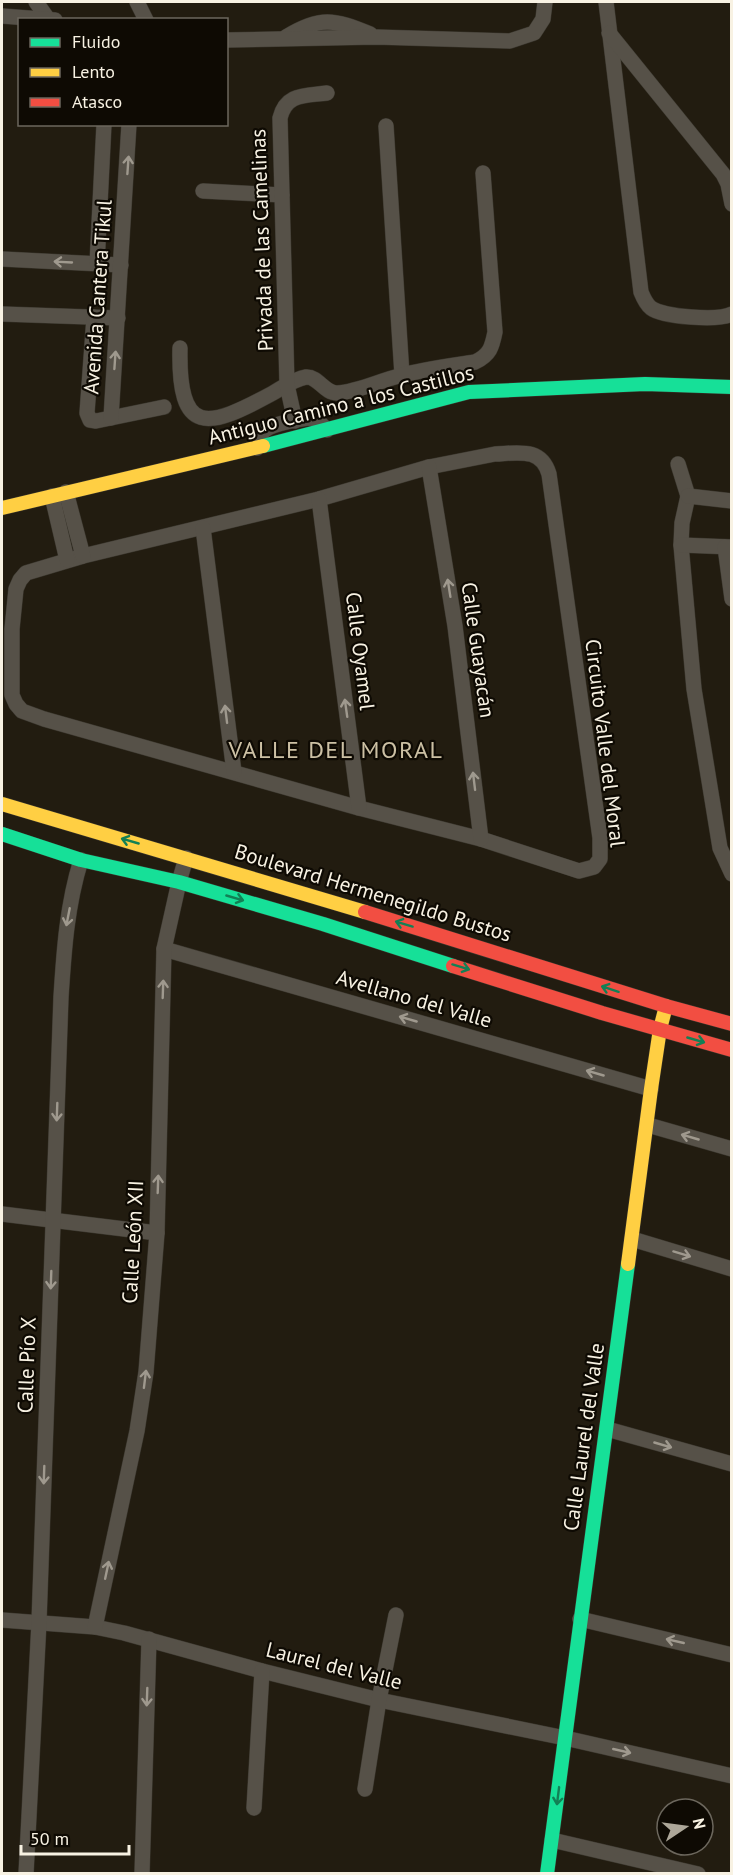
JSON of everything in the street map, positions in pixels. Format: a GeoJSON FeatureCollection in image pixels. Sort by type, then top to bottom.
{"type":"FeatureCollection","features":[{"type":"Feature","properties":{"kind":"street"},"geometry":{"type":"LineString","coordinates":[[36,2],[50,18]]}},
{"type":"Feature","properties":{"kind":"street"},"geometry":{"type":"LineString","coordinates":[[137,2],[145,18]]}},
{"type":"Feature","properties":{"kind":"street"},"geometry":{"type":"LineString","coordinates":[[228,40],[375,37],[510,41],[534,33],[543,19],[545,2]]}},
{"type":"Feature","properties":{"kind":"street"},"geometry":{"type":"LineString","coordinates":[[606,2],[641,292],[652,309],[661,312],[721,317],[732,314]]}},
{"type":"Feature","properties":{"kind":"street"},"geometry":{"type":"LineString","coordinates":[[2,16],[35,18]]}},
{"type":"Feature","properties":{"kind":"street"},"geometry":{"type":"LineString","coordinates":[[608,32],[723,174],[728,184],[732,204]]}},
{"type":"Feature","properties":{"kind":"street","name":"Privada de las Camelinas"},"geometry":{"type":"LineString","coordinates":[[295,421],[287,385],[280,118],[282,107],[292,98],[327,93]]}},
{"type":"Feature","properties":{"kind":"street","name":"Avenida Cantera Tikul"},"geometry":{"type":"LineString","coordinates":[[98,264],[104,126]]}},
{"type":"Feature","properties":{"kind":"street","name":"Avenida Cantera Tikul"},"geometry":{"type":"LineString","coordinates":[[94,317],[87,413],[90,420],[96,422],[111,418],[129,126]]}},
{"type":"Feature","properties":{"kind":"street"},"geometry":{"type":"LineString","coordinates":[[386,126],[402,375]]}},
{"type":"Feature","properties":{"kind":"street"},"geometry":{"type":"LineString","coordinates":[[180,348],[179,377],[188,408],[196,416],[211,419],[224,417],[287,385],[306,378],[310,378],[327,392],[334,393],[402,375],[475,362],[489,353],[495,332],[483,172]]}},
{"type":"Feature","properties":{"kind":"street"},"geometry":{"type":"LineString","coordinates":[[203,191],[282,195]]}},
{"type":"Feature","properties":{"kind":"street"},"geometry":{"type":"LineString","coordinates":[[2,259],[121,266]]}},
{"type":"Feature","properties":{"kind":"street"},"geometry":{"type":"LineString","coordinates":[[2,314],[118,318]]}},
{"type":"Feature","properties":{"kind":"street","name":"Antiguo Camino a los Castillos"},"geometry":{"type":"LineString","coordinates":[[2,508],[327,430],[442,398],[490,390],[645,384],[732,387]]}},
{"type":"Feature","properties":{"kind":"street"},"geometry":{"type":"LineString","coordinates":[[111,418],[164,407]]}},
{"type":"Feature","properties":{"kind":"street"},"geometry":{"type":"LineString","coordinates":[[257,447],[259,437],[264,430],[295,421],[312,418],[327,430]]}},
{"type":"Feature","properties":{"kind":"street","name":"Circuito Valle del Moral"},"geometry":{"type":"LineString","coordinates":[[512,453],[536,455],[544,461],[547,468],[601,851],[600,859],[594,867],[579,871],[481,839],[359,808],[44,719],[22,711],[16,705],[11,689],[12,629],[16,589],[26,573],[82,556],[319,499],[429,467],[472,457],[512,453]]}},
{"type":"Feature","properties":{"kind":"street"},"geometry":{"type":"LineString","coordinates":[[678,464],[688,496],[682,523],[681,545],[694,689],[720,848],[732,874]]}},
{"type":"Feature","properties":{"kind":"street","name":"Calle Guayacán"},"geometry":{"type":"LineString","coordinates":[[429,467],[455,626],[481,839]]}},
{"type":"Feature","properties":{"kind":"street"},"geometry":{"type":"LineString","coordinates":[[59,494],[82,556]]}},
{"type":"Feature","properties":{"kind":"street"},"geometry":{"type":"LineString","coordinates":[[59,494],[67,560]]}},
{"type":"Feature","properties":{"kind":"street"},"geometry":{"type":"LineString","coordinates":[[688,496],[732,501]]}},
{"type":"Feature","properties":{"kind":"street","name":"Calle Oyamel"},"geometry":{"type":"LineString","coordinates":[[319,499],[359,808]]}},
{"type":"Feature","properties":{"kind":"street"},"geometry":{"type":"LineString","coordinates":[[203,528],[234,772]]}},
{"type":"Feature","properties":{"kind":"street"},"geometry":{"type":"LineString","coordinates":[[681,545],[728,547],[732,599]]}},
{"type":"Feature","properties":{"kind":"street","name":"Boulevard Hermenegildo Bustos"},"geometry":{"type":"LineString","coordinates":[[2,804],[186,858],[666,1006],[732,1024]]}},
{"type":"Feature","properties":{"kind":"street","name":"Boulevard Hermenegildo Bustos"},"geometry":{"type":"LineString","coordinates":[[2,834],[81,860],[178,882],[333,927],[732,1050]]}},
{"type":"Feature","properties":{"kind":"street","name":"Calle León XII"},"geometry":{"type":"LineString","coordinates":[[95,1627],[142,1401],[157,1233],[164,949],[178,882],[186,858]]}},
{"type":"Feature","properties":{"kind":"street","name":"Calle Pío X"},"geometry":{"type":"LineString","coordinates":[[26,1874],[39,1622],[66,929],[74,880],[81,860]]}},
{"type":"Feature","properties":{"kind":"street","name":"Avellano del Valle"},"geometry":{"type":"LineString","coordinates":[[164,949],[651,1089]]}},
{"type":"Feature","properties":{"kind":"street","name":"Calle Laurel del Valle"},"geometry":{"type":"LineString","coordinates":[[547,1874],[651,1089],[660,1029],[666,1006]]}},
{"type":"Feature","properties":{"kind":"street"},"geometry":{"type":"LineString","coordinates":[[648,1125],[732,1149]]}},
{"type":"Feature","properties":{"kind":"street"},"geometry":{"type":"LineString","coordinates":[[2,1214],[157,1233]]}},
{"type":"Feature","properties":{"kind":"street"},"geometry":{"type":"LineString","coordinates":[[632,1239],[732,1269]]}},
{"type":"Feature","properties":{"kind":"street"},"geometry":{"type":"LineString","coordinates":[[607,1429],[732,1464]]}},
{"type":"Feature","properties":{"kind":"street"},"geometry":{"type":"LineString","coordinates":[[365,1790],[379,1700],[396,1615]]}},
{"type":"Feature","properties":{"kind":"street"},"geometry":{"type":"LineString","coordinates":[[580,1619],[732,1655]]}},
{"type":"Feature","properties":{"kind":"street","name":"Laurel del Valle"},"geometry":{"type":"LineString","coordinates":[[2,1620],[95,1627],[149,1639],[262,1671],[379,1700],[565,1738],[732,1776]]}},
{"type":"Feature","properties":{"kind":"street"},"geometry":{"type":"LineString","coordinates":[[142,1874],[149,1639]]}},
{"type":"Feature","properties":{"kind":"street"},"geometry":{"type":"LineString","coordinates":[[255,1808],[262,1671]]}},
{"type":"Feature","properties":{"kind":"street"},"geometry":{"type":"LineString","coordinates":[[552,1839],[698,1874]]}},
{"type":"Feature","properties":{"kind":"traffic: fast"},"geometry":{"type":"LineString","coordinates":[[263,446],[469,392],[645,384],[732,387]]}},
{"type":"Feature","properties":{"kind":"traffic: fast"},"geometry":{"type":"LineString","coordinates":[[2,834],[81,860],[179,882],[323,924],[453,966]]}},
{"type":"Feature","properties":{"kind":"traffic: fast"},"geometry":{"type":"LineString","coordinates":[[547,1874],[628,1264]]}},
{"type":"Feature","properties":{"kind":"traffic: slow"},"geometry":{"type":"LineString","coordinates":[[2,508],[263,446]]}},
{"type":"Feature","properties":{"kind":"traffic: slow"},"geometry":{"type":"LineString","coordinates":[[2,804],[365,912]]}},
{"type":"Feature","properties":{"kind":"traffic: slow"},"geometry":{"type":"LineString","coordinates":[[628,1264],[651,1089],[660,1029],[666,1006]]}},
{"type":"Feature","properties":{"kind":"traffic: jam"},"geometry":{"type":"LineString","coordinates":[[365,912],[666,1006],[732,1024]]}},
{"type":"Feature","properties":{"kind":"traffic: jam"},"geometry":{"type":"LineString","coordinates":[[453,966],[602,1013],[732,1050]]}},
{"type":"Feature","properties":{"kind":"district","name":"VALLE DEL MORAL"},"geometry":{"type":"Point","coordinates":[336,750]}}]}
